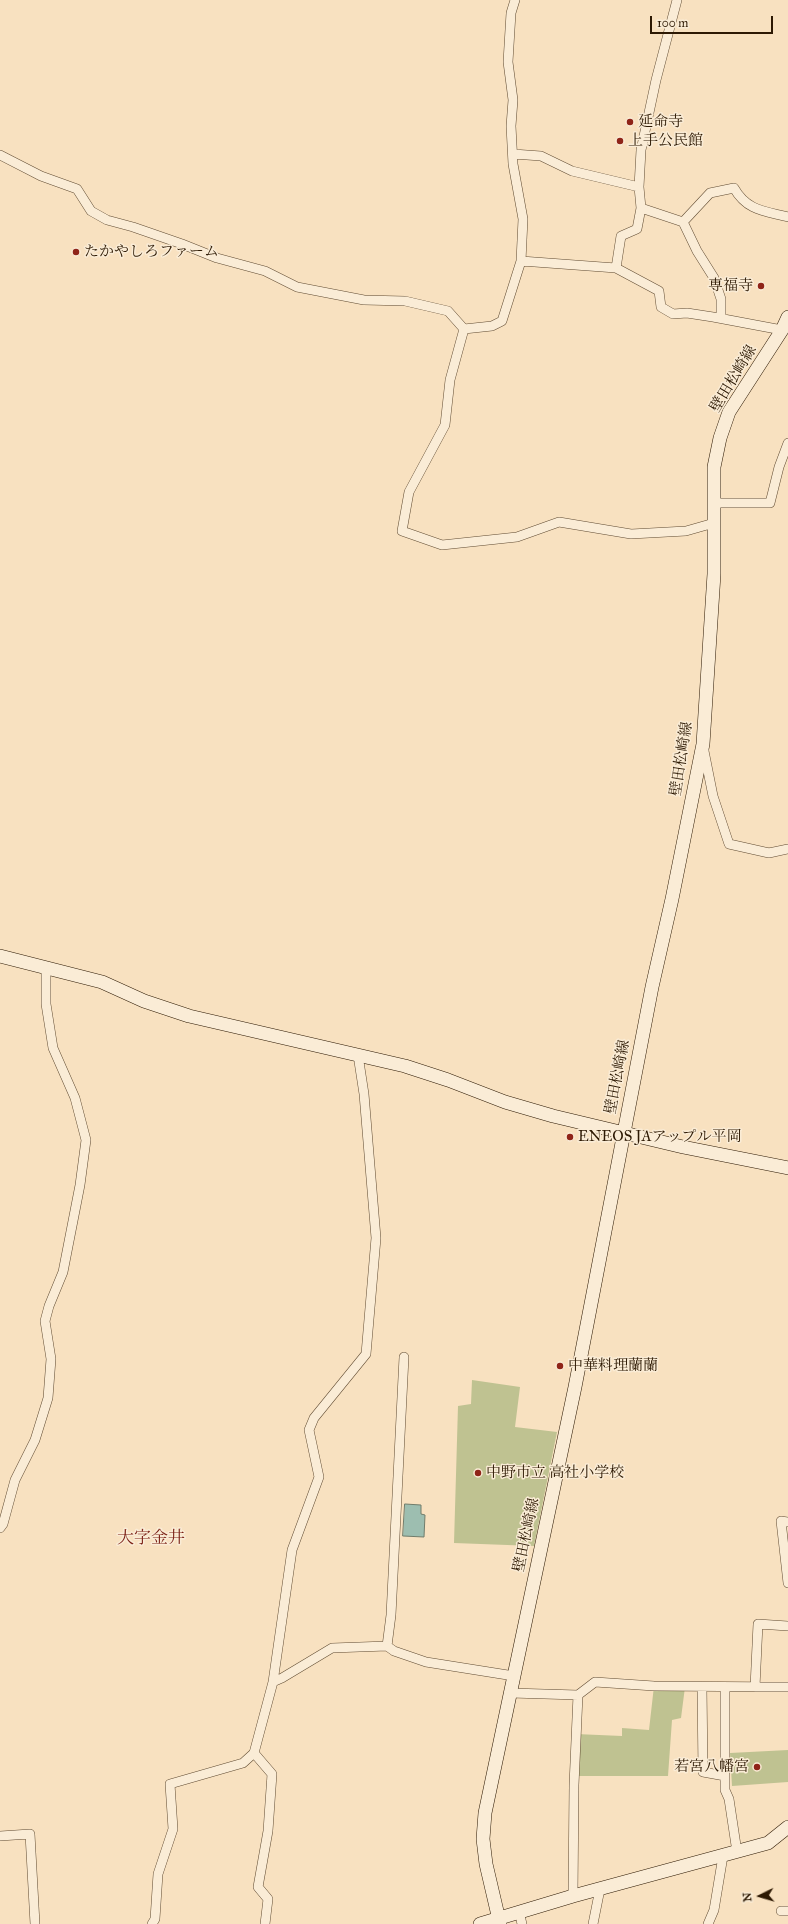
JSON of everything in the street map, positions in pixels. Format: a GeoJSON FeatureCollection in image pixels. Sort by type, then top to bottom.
{"type":"FeatureCollection","features":[{"type":"Feature","properties":{"kind":"main road","name":"壁田松崎線"},"geometry":{"type":"LineString","coordinates":[[499,1921],[486,1864],[483,1839],[485,1813],[575,1387],[652,987],[672,899],[703,744],[714,574],[714,467],[720,438],[729,412],[785,330],[788,317]]}},
{"type":"Feature","properties":{"kind":"main road"},"geometry":{"type":"LineString","coordinates":[[0,956],[102,982],[144,1001],[189,1016],[405,1066],[441,1077],[505,1102],[623,1133],[788,1168]]}},
{"type":"Feature","properties":{"kind":"main road"},"geometry":{"type":"LineString","coordinates":[[480,1924],[520,1918],[573,1896],[600,1890],[768,1843],[788,1827]]}},
{"type":"Feature","properties":{"kind":"street"},"geometry":{"type":"LineString","coordinates":[[464,329],[492,326],[502,321],[521,261],[523,219],[513,164],[511,126],[513,100],[508,62],[511,13],[515,0]]}},
{"type":"Feature","properties":{"kind":"street"},"geometry":{"type":"LineString","coordinates":[[616,268],[621,236],[637,229],[641,208],[639,187],[641,150],[656,80],[677,0]]}},
{"type":"Feature","properties":{"kind":"street"},"geometry":{"type":"LineString","coordinates":[[513,154],[542,156],[572,171],[639,187]]}},
{"type":"Feature","properties":{"kind":"street"},"geometry":{"type":"LineString","coordinates":[[0,155],[41,176],[77,189],[91,211],[107,220],[168,239],[217,258],[265,271],[297,287],[364,300],[405,302],[448,311],[464,329]]}},
{"type":"Feature","properties":{"kind":"street"},"geometry":{"type":"LineString","coordinates":[[683,222],[710,193],[734,188],[739,197],[750,207],[788,217]]}},
{"type":"Feature","properties":{"kind":"street"},"geometry":{"type":"LineString","coordinates":[[641,208],[683,222],[697,251],[714,278],[721,299],[722,318]]}},
{"type":"Feature","properties":{"kind":"street"},"geometry":{"type":"LineString","coordinates":[[521,261],[616,268],[659,291],[661,307],[673,314],[687,313],[785,330]]}},
{"type":"Feature","properties":{"kind":"street"},"geometry":{"type":"LineString","coordinates":[[464,329],[450,380],[444,425],[409,492],[402,531],[442,545],[517,537],[559,522],[631,534],[686,531],[714,523]]}},
{"type":"Feature","properties":{"kind":"street"},"geometry":{"type":"LineString","coordinates":[[714,503],[770,503],[779,467],[788,443]]}},
{"type":"Feature","properties":{"kind":"street"},"geometry":{"type":"LineString","coordinates":[[703,744],[713,796],[729,844],[769,853],[788,849]]}},
{"type":"Feature","properties":{"kind":"street"},"geometry":{"type":"LineString","coordinates":[[0,1528],[3,1524],[15,1480],[35,1440],[48,1398],[51,1359],[45,1322],[49,1306],[63,1272],[80,1185],[86,1140],[75,1098],[53,1048],[46,1004],[46,968]]}},
{"type":"Feature","properties":{"kind":"street"},"geometry":{"type":"LineString","coordinates":[[152,1924],[155,1919],[158,1874],[173,1829],[170,1784],[243,1763],[254,1753],[273,1682],[292,1550],[319,1477],[309,1430],[314,1418],[366,1354],[376,1238],[364,1094],[358,1055]]}},
{"type":"Feature","properties":{"kind":"street"},"geometry":{"type":"LineString","coordinates":[[387,1646],[391,1615],[404,1357]]}},
{"type":"Feature","properties":{"kind":"street"},"geometry":{"type":"LineString","coordinates":[[788,1522],[781,1521],[788,1583]]}},
{"type":"Feature","properties":{"kind":"street"},"geometry":{"type":"LineString","coordinates":[[755,1687],[758,1624],[788,1626]]}},
{"type":"Feature","properties":{"kind":"street"},"geometry":{"type":"LineString","coordinates":[[273,1682],[332,1648],[387,1646],[394,1651],[426,1662],[514,1676]]}},
{"type":"Feature","properties":{"kind":"street"},"geometry":{"type":"LineString","coordinates":[[511,1692],[578,1695],[595,1682],[633,1686],[788,1687]]}},
{"type":"Feature","properties":{"kind":"street"},"geometry":{"type":"LineString","coordinates":[[702,1687],[703,1772],[725,1776]]}},
{"type":"Feature","properties":{"kind":"street"},"geometry":{"type":"LineString","coordinates":[[725,1687],[725,1790],[729,1799],[737,1852]]}},
{"type":"Feature","properties":{"kind":"street"},"geometry":{"type":"LineString","coordinates":[[573,1896],[574,1785],[578,1695]]}},
{"type":"Feature","properties":{"kind":"street"},"geometry":{"type":"LineString","coordinates":[[254,1753],[272,1774],[268,1831],[258,1887],[268,1899],[265,1924]]}},
{"type":"Feature","properties":{"kind":"street"},"geometry":{"type":"LineString","coordinates":[[0,1836],[30,1834],[35,1924]]}},
{"type":"Feature","properties":{"kind":"street"},"geometry":{"type":"LineString","coordinates":[[708,1924],[714,1910],[723,1856]]}},
{"type":"Feature","properties":{"kind":"street"},"geometry":{"type":"LineString","coordinates":[[595,1923],[600,1890]]}},
{"type":"Feature","properties":{"kind":"green space"},"geometry":{"type":"Polygon","coordinates":[[[472,1380],[520,1387],[515,1427],[557,1432],[534,1546],[454,1543],[458,1406],[471,1404],[472,1380]]]}},
{"type":"Feature","properties":{"kind":"green space"},"geometry":{"type":"Polygon","coordinates":[[[654,1686],[685,1687],[681,1718],[672,1720],[668,1776],[574,1776],[576,1734],[622,1736],[622,1728],[649,1730],[654,1686]]]}},
{"type":"Feature","properties":{"kind":"green space"},"geometry":{"type":"Polygon","coordinates":[[[788,1750],[788,1782],[732,1786],[730,1753],[788,1750]]]}},
{"type":"Feature","properties":{"kind":"shaded area"},"geometry":{"type":"Polygon","coordinates":[[[405,1504],[421,1505],[421,1514],[425,1515],[424,1537],[403,1536],[405,1504]]]}},
{"type":"Feature","properties":{"kind":"place","name":"延命寺"},"geometry":{"type":"Point","coordinates":[630,122]}},
{"type":"Feature","properties":{"kind":"place","name":"上手公民館"},"geometry":{"type":"Point","coordinates":[620,141]}},
{"type":"Feature","properties":{"kind":"place","name":"たかやしろファーム"},"geometry":{"type":"Point","coordinates":[76,252]}},
{"type":"Feature","properties":{"kind":"place","name":"専福寺"},"geometry":{"type":"Point","coordinates":[761,286]}},
{"type":"Feature","properties":{"kind":"place","name":"ENEOS JAアップル平岡"},"geometry":{"type":"Point","coordinates":[570,1137]}},
{"type":"Feature","properties":{"kind":"place","name":"中華料理蘭蘭"},"geometry":{"type":"Point","coordinates":[560,1366]}},
{"type":"Feature","properties":{"kind":"place","name":"中野市立 高社小学校"},"geometry":{"type":"Point","coordinates":[478,1473]}},
{"type":"Feature","properties":{"kind":"place","name":"若宮八幡宮"},"geometry":{"type":"Point","coordinates":[757,1767]}},
{"type":"Feature","properties":{"kind":"district","name":"大字金井"},"geometry":{"type":"Point","coordinates":[151,1539]}}]}
